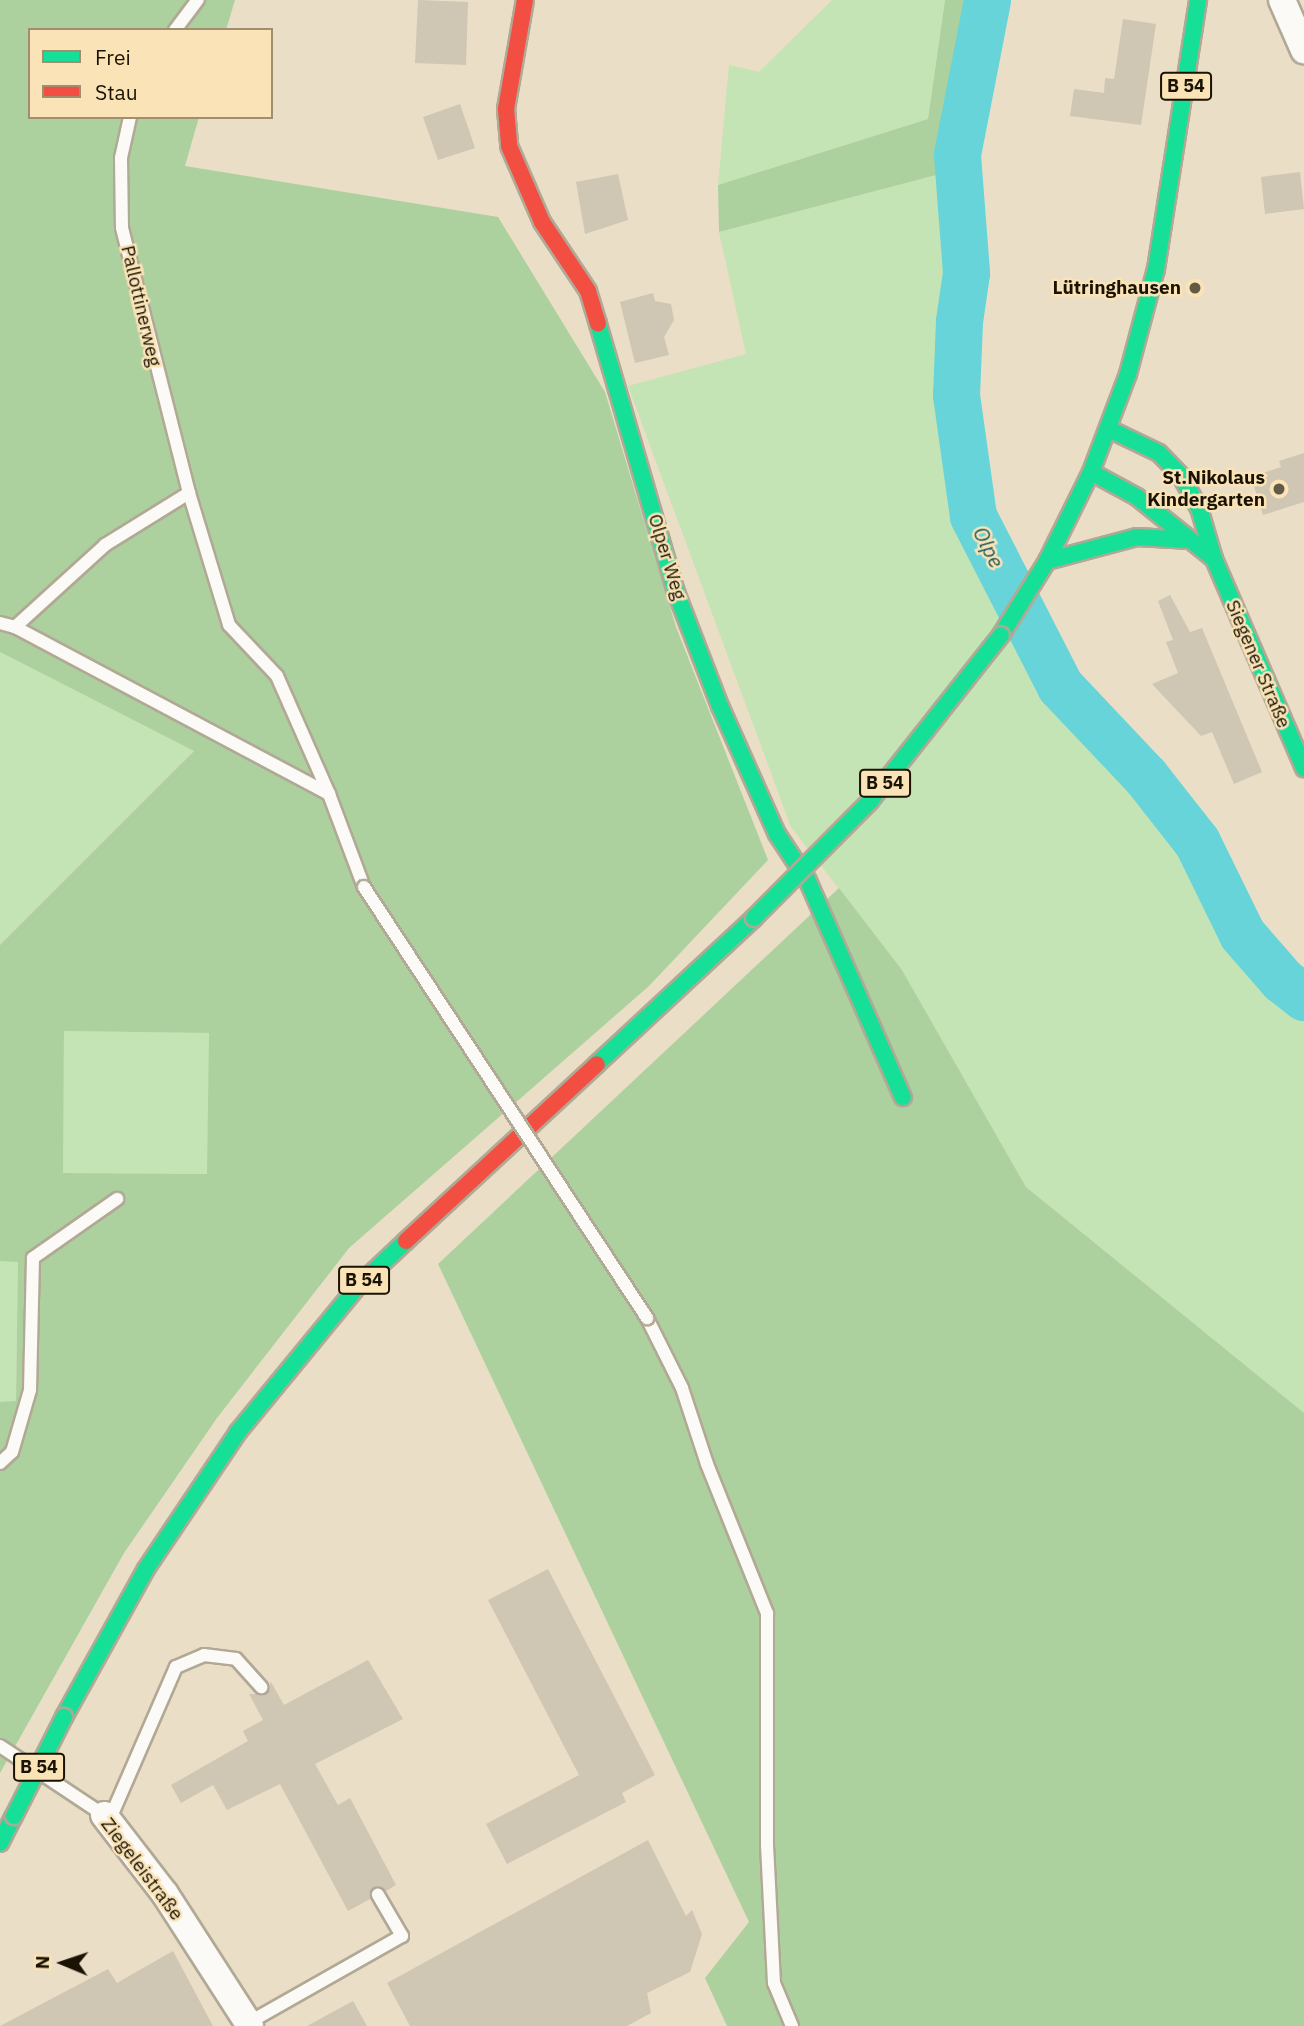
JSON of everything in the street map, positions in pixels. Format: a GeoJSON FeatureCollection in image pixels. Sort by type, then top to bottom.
{"type":"FeatureCollection","features":[{"type":"Feature","properties":{"kind":"main road","name":"Olper Weg"},"geometry":{"type":"LineString","coordinates":[[525,0],[506,109],[509,146],[542,222],[588,291],[676,592],[720,706],[776,834],[808,881],[903,1097]]}},
{"type":"Feature","properties":{"kind":"main road","name":"B 54"},"geometry":{"type":"LineString","coordinates":[[0,1843],[64,1717],[146,1569],[238,1432],[349,1296],[754,918],[870,801],[940,718],[1001,635],[1047,561],[1109,429],[1156,269],[1198,0]]}},
{"type":"Feature","properties":{"kind":"main road","name":"Siegener Straße"},"geometry":{"type":"LineString","coordinates":[[1109,429],[1159,453],[1181,475],[1199,508],[1214,559],[1304,768]]}},
{"type":"Feature","properties":{"kind":"main road","name":"Siegener Straße"},"geometry":{"type":"LineString","coordinates":[[1091,471],[1137,497],[1214,559]]}},
{"type":"Feature","properties":{"kind":"main road"},"geometry":{"type":"LineString","coordinates":[[1047,561],[1137,537],[1191,540]]}},
{"type":"Feature","properties":{"kind":"street"},"geometry":{"type":"LineString","coordinates":[[1282,0],[1304,50]]}},
{"type":"Feature","properties":{"kind":"street","name":"Ziegeleistraße"},"geometry":{"type":"LineString","coordinates":[[106,1818],[165,1894],[249,2025]]}},
{"type":"Feature","properties":{"kind":"lane"},"geometry":{"type":"LineString","coordinates":[[177,28],[198,0]]}},
{"type":"Feature","properties":{"kind":"lane","name":"Pallottinerweg"},"geometry":{"type":"LineString","coordinates":[[130,119],[121,158],[122,228],[189,493],[229,625],[277,676],[330,794],[364,887],[647,1318],[682,1388],[707,1464],[767,1613],[767,1845],[775,1983],[792,2026]]}},
{"type":"Feature","properties":{"kind":"lane"},"geometry":{"type":"LineString","coordinates":[[15,627],[105,545],[189,493]]}},
{"type":"Feature","properties":{"kind":"lane"},"geometry":{"type":"LineString","coordinates":[[0,623],[15,627],[330,794]]}},
{"type":"Feature","properties":{"kind":"lane"},"geometry":{"type":"LineString","coordinates":[[0,1463],[12,1452],[30,1390],[33,1258],[117,1199]]}},
{"type":"Feature","properties":{"kind":"lane"},"geometry":{"type":"LineString","coordinates":[[106,1818],[176,1667],[204,1655],[236,1659],[261,1687]]}},
{"type":"Feature","properties":{"kind":"lane","name":"Ziegeleistraße"},"geometry":{"type":"LineString","coordinates":[[0,1746],[106,1818]]}},
{"type":"Feature","properties":{"kind":"lane"},"geometry":{"type":"LineString","coordinates":[[249,2025],[402,1936],[378,1895]]}},
{"type":"Feature","properties":{"kind":"green space"},"geometry":{"type":"Polygon","coordinates":[[[0,0],[235,0],[227,28],[28,28],[28,119],[198,119],[185,166],[498,217],[605,392],[676,627],[768,860],[649,986],[349,1248],[217,1418],[124,1553],[0,1773],[0,1402],[16,1401],[18,1262],[0,1261],[0,945],[194,751],[0,652],[0,0]],[[64,1031],[63,1173],[207,1174],[209,1033],[64,1031]]]}},
{"type":"Feature","properties":{"kind":"green space"},"geometry":{"type":"Polygon","coordinates":[[[832,0],[945,0],[928,119],[718,185],[729,65],[759,72],[832,0]]]}},
{"type":"Feature","properties":{"kind":"green space"},"geometry":{"type":"Polygon","coordinates":[[[945,0],[976,0],[944,173],[719,232],[718,185],[928,119],[945,0]]]}},
{"type":"Feature","properties":{"kind":"green space"},"geometry":{"type":"Polygon","coordinates":[[[944,173],[957,268],[942,392],[962,517],[1051,691],[1139,785],[1180,839],[1230,932],[1261,978],[1304,1010],[1304,1413],[1026,1187],[902,970],[791,827],[628,386],[746,354],[719,232],[944,173]]]}},
{"type":"Feature","properties":{"kind":"green space"},"geometry":{"type":"Polygon","coordinates":[[[0,652],[194,751],[0,945],[0,652]]]}},
{"type":"Feature","properties":{"kind":"green space"},"geometry":{"type":"Polygon","coordinates":[[[839,888],[902,970],[1026,1187],[1304,1413],[1304,2026],[727,2026],[705,1978],[749,1922],[438,1264],[839,888]]]}},
{"type":"Feature","properties":{"kind":"green space"},"geometry":{"type":"Polygon","coordinates":[[[64,1031],[210,1033],[208,1174],[62,1173],[64,1031]]]}},
{"type":"Feature","properties":{"kind":"green space"},"geometry":{"type":"Polygon","coordinates":[[[0,1261],[18,1261],[16,1402],[0,1402],[0,1261]]]}},
{"type":"Feature","properties":{"kind":"building"},"geometry":{"type":"Polygon","coordinates":[[[418,0],[468,2],[466,65],[415,63],[418,0]]]}},
{"type":"Feature","properties":{"kind":"building"},"geometry":{"type":"Polygon","coordinates":[[[1123,19],[1156,24],[1141,125],[1070,116],[1074,89],[1104,93],[1105,78],[1114,79],[1123,19]]]}},
{"type":"Feature","properties":{"kind":"building"},"geometry":{"type":"Polygon","coordinates":[[[460,104],[475,148],[438,160],[423,117],[460,104]]]}},
{"type":"Feature","properties":{"kind":"building"},"geometry":{"type":"Polygon","coordinates":[[[1300,172],[1304,209],[1265,214],[1261,177],[1300,172]]]}},
{"type":"Feature","properties":{"kind":"building"},"geometry":{"type":"Polygon","coordinates":[[[618,174],[628,220],[585,234],[576,182],[618,174]]]}},
{"type":"Feature","properties":{"kind":"building"},"geometry":{"type":"Polygon","coordinates":[[[653,293],[655,301],[671,304],[674,320],[664,337],[669,355],[635,363],[620,302],[653,293]]]}},
{"type":"Feature","properties":{"kind":"building","name":"St.Nikolaus Kindergarten"},"geometry":{"type":"Polygon","coordinates":[[[1304,453],[1304,502],[1263,515],[1251,477],[1281,467],[1279,461],[1304,453]]]}},
{"type":"Feature","properties":{"kind":"building"},"geometry":{"type":"Polygon","coordinates":[[[1170,595],[1190,632],[1202,628],[1262,772],[1234,784],[1212,732],[1201,736],[1152,684],[1178,673],[1166,642],[1173,640],[1158,601],[1170,595]]]}},
{"type":"Feature","properties":{"kind":"building"},"geometry":{"type":"Polygon","coordinates":[[[548,1569],[655,1775],[622,1793],[626,1802],[507,1864],[486,1824],[579,1775],[488,1600],[548,1569]]]}},
{"type":"Feature","properties":{"kind":"building"},"geometry":{"type":"Polygon","coordinates":[[[368,1660],[403,1719],[315,1764],[338,1805],[350,1798],[396,1885],[386,1891],[374,1887],[370,1899],[348,1911],[280,1784],[227,1810],[213,1785],[181,1803],[171,1785],[248,1741],[243,1731],[263,1720],[249,1694],[266,1694],[271,1682],[284,1705],[368,1660]]]}},
{"type":"Feature","properties":{"kind":"building"},"geometry":{"type":"Polygon","coordinates":[[[648,1840],[686,1916],[692,1910],[702,1934],[690,1972],[647,1993],[651,2013],[627,2026],[410,2026],[387,1983],[648,1840]]]}},
{"type":"Feature","properties":{"kind":"building"},"geometry":{"type":"Polygon","coordinates":[[[173,1951],[213,2026],[0,2026],[108,1969],[117,1983],[173,1951]]]}},
{"type":"Feature","properties":{"kind":"building"},"geometry":{"type":"Polygon","coordinates":[[[353,2001],[367,2026],[307,2026],[353,2001]]]}},
{"type":"Feature","properties":{"kind":"waterway","name":"Olpe"},"geometry":{"type":"LineString","coordinates":[[987,0],[957,155],[966,273],[959,321],[956,395],[973,516],[1060,686],[1146,777],[1197,842],[1242,934],[1282,980],[1304,997]]}},
{"type":"Feature","properties":{"kind":"traffic: fast"},"geometry":{"type":"LineString","coordinates":[[1001,635],[1047,561],[1091,472],[1128,374],[1156,269],[1198,0]]}},
{"type":"Feature","properties":{"kind":"traffic: fast"},"geometry":{"type":"LineString","coordinates":[[598,324],[676,592],[720,706],[777,834],[808,881],[903,1097]]}},
{"type":"Feature","properties":{"kind":"traffic: fast"},"geometry":{"type":"LineString","coordinates":[[1109,429],[1159,453],[1181,476],[1199,508],[1214,559],[1304,768]]}},
{"type":"Feature","properties":{"kind":"traffic: fast"},"geometry":{"type":"LineString","coordinates":[[1091,472],[1137,497],[1214,559]]}},
{"type":"Feature","properties":{"kind":"traffic: fast"},"geometry":{"type":"LineString","coordinates":[[1047,561],[1137,537],[1190,540]]}},
{"type":"Feature","properties":{"kind":"traffic: fast"},"geometry":{"type":"LineString","coordinates":[[754,918],[870,801],[1001,635]]}},
{"type":"Feature","properties":{"kind":"traffic: fast"},"geometry":{"type":"LineString","coordinates":[[597,1064],[754,918]]}},
{"type":"Feature","properties":{"kind":"traffic: fast"},"geometry":{"type":"LineString","coordinates":[[64,1717],[146,1569],[238,1432],[357,1287],[406,1241]]}},
{"type":"Feature","properties":{"kind":"traffic: fast"},"geometry":{"type":"LineString","coordinates":[[14,1816],[64,1717]]}},
{"type":"Feature","properties":{"kind":"traffic: fast"},"geometry":{"type":"LineString","coordinates":[[0,1843],[14,1816]]}},
{"type":"Feature","properties":{"kind":"traffic: jam"},"geometry":{"type":"LineString","coordinates":[[525,0],[506,109],[509,146],[542,222],[588,291],[598,324]]}},
{"type":"Feature","properties":{"kind":"traffic: jam"},"geometry":{"type":"LineString","coordinates":[[406,1241],[597,1064]]}},
{"type":"Feature","properties":{"kind":"place","name":"Lütringhausen"},"geometry":{"type":"Point","coordinates":[1195,288]}},
{"type":"Feature","properties":{"kind":"place","name":"St.Nikolaus Kindergarten"},"geometry":{"type":"Point","coordinates":[1279,489]}}]}
